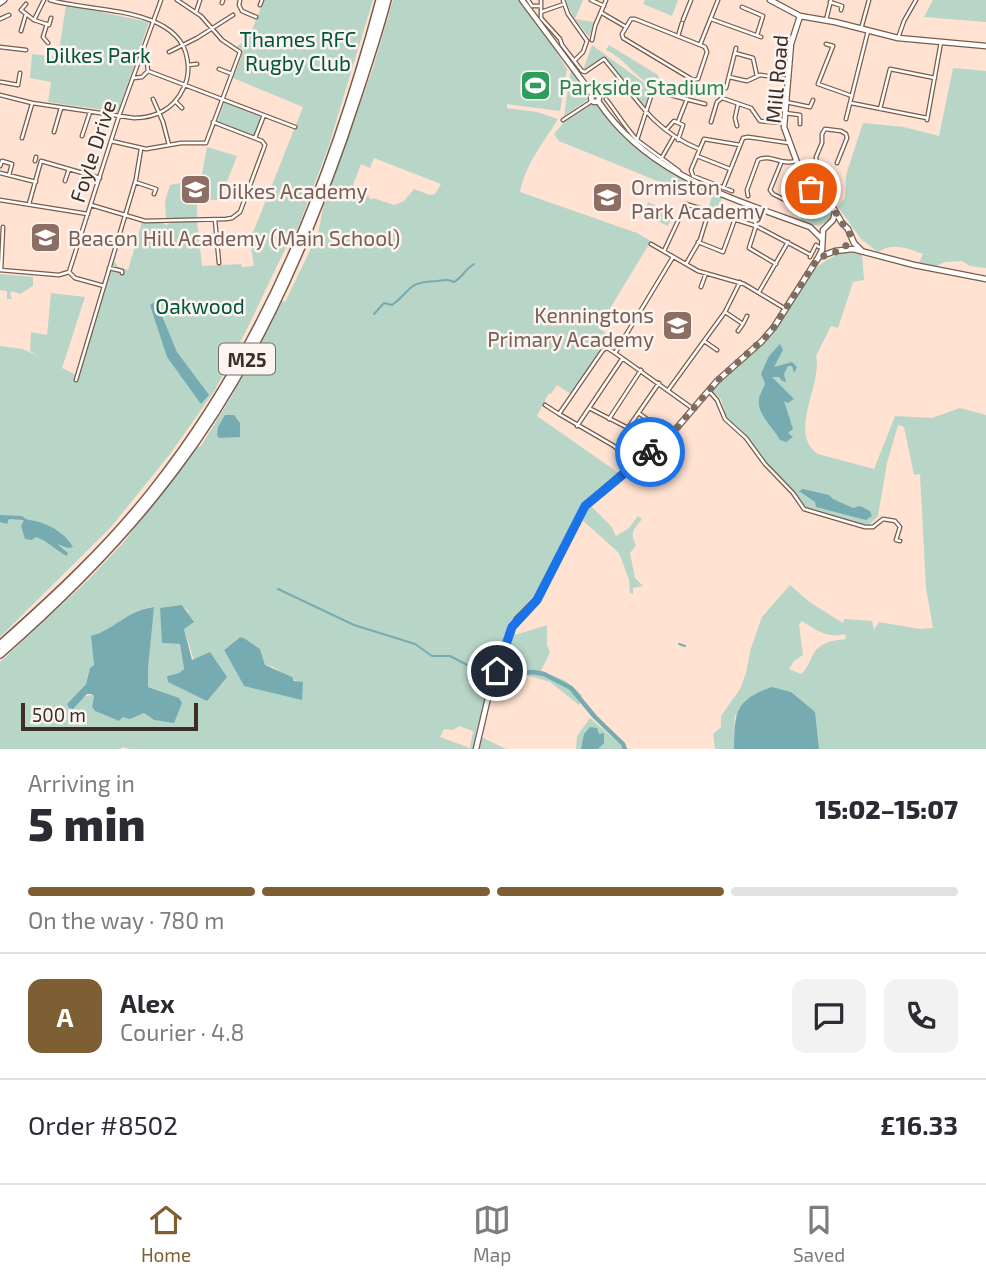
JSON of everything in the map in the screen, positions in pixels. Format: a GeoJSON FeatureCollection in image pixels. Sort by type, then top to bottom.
{"type":"FeatureCollection","features":[{"type":"Feature","properties":{"kind":"highway","name":"M25"},"geometry":{"type":"LineString","coordinates":[[0,645],[71,580],[125,523],[175,461],[242,356],[281,281],[310,211],[348,104],[379,0]]}},
{"type":"Feature","properties":{"kind":"highway","name":"M25"},"geometry":{"type":"LineString","coordinates":[[0,654],[68,592],[128,529],[175,470],[220,405],[266,324],[301,251],[389,0]]}},
{"type":"Feature","properties":{"kind":"street"},"geometry":{"type":"LineString","coordinates":[[34,20],[44,0]]}},
{"type":"Feature","properties":{"kind":"street"},"geometry":{"type":"LineString","coordinates":[[0,95],[32,103],[141,118],[159,113],[175,101],[185,84],[188,65],[183,46],[171,31],[153,21],[50,0]]}},
{"type":"Feature","properties":{"kind":"street","name":"Foyle Drive"},"geometry":{"type":"LineString","coordinates":[[69,272],[111,141],[161,0]]}},
{"type":"Feature","properties":{"kind":"street"},"geometry":{"type":"LineString","coordinates":[[111,141],[141,149],[186,142],[205,144],[240,51],[222,40],[196,12],[177,0]]}},
{"type":"Feature","properties":{"kind":"street"},"geometry":{"type":"LineString","coordinates":[[196,12],[200,0]]}},
{"type":"Feature","properties":{"kind":"street"},"geometry":{"type":"LineString","coordinates":[[240,0],[242,10],[256,17]]}},
{"type":"Feature","properties":{"kind":"street"},"geometry":{"type":"LineString","coordinates":[[260,5],[262,0]]}},
{"type":"Feature","properties":{"kind":"street"},"geometry":{"type":"LineString","coordinates":[[522,0],[616,125],[648,154],[673,172],[703,188],[810,227],[818,233],[821,243],[835,251]]}},
{"type":"Feature","properties":{"kind":"street"},"geometry":{"type":"LineString","coordinates":[[528,0],[533,6],[541,6]]}},
{"type":"Feature","properties":{"kind":"street"},"geometry":{"type":"LineString","coordinates":[[541,0],[541,18],[582,71],[585,72],[604,59],[646,112],[665,131],[699,149]]}},
{"type":"Feature","properties":{"kind":"street"},"geometry":{"type":"LineString","coordinates":[[591,0],[604,6]]}},
{"type":"Feature","properties":{"kind":"street"},"geometry":{"type":"LineString","coordinates":[[592,40],[606,0]]}},
{"type":"Feature","properties":{"kind":"street"},"geometry":{"type":"LineString","coordinates":[[678,36],[691,0]]}},
{"type":"Feature","properties":{"kind":"street"},"geometry":{"type":"LineString","coordinates":[[700,45],[718,0]]}},
{"type":"Feature","properties":{"kind":"street"},"geometry":{"type":"LineString","coordinates":[[770,0],[800,16],[898,38],[986,46]]}},
{"type":"Feature","properties":{"kind":"street"},"geometry":{"type":"LineString","coordinates":[[861,29],[869,0]]}},
{"type":"Feature","properties":{"kind":"street"},"geometry":{"type":"LineString","coordinates":[[898,38],[916,0]]}},
{"type":"Feature","properties":{"kind":"street"},"geometry":{"type":"LineString","coordinates":[[826,20],[831,1],[842,6],[841,10]]}},
{"type":"Feature","properties":{"kind":"street"},"geometry":{"type":"LineString","coordinates":[[541,12],[564,2],[568,14],[587,41],[583,52],[575,60]]}},
{"type":"Feature","properties":{"kind":"street"},"geometry":{"type":"LineString","coordinates":[[26,4],[21,10],[34,20],[47,24]]}},
{"type":"Feature","properties":{"kind":"street"},"geometry":{"type":"LineString","coordinates":[[711,19],[759,36],[763,16],[742,7]]}},
{"type":"Feature","properties":{"kind":"street"},"geometry":{"type":"LineString","coordinates":[[601,12],[626,27]]}},
{"type":"Feature","properties":{"kind":"street"},"geometry":{"type":"LineString","coordinates":[[21,31],[26,14]]}},
{"type":"Feature","properties":{"kind":"street"},"geometry":{"type":"LineString","coordinates":[[0,19],[9,15]]}},
{"type":"Feature","properties":{"kind":"street"},"geometry":{"type":"LineString","coordinates":[[169,52],[233,15]]}},
{"type":"Feature","properties":{"kind":"street","name":"Mill Road"},"geometry":{"type":"LineString","coordinates":[[800,16],[791,44],[784,123],[802,178],[811,189],[831,204],[842,223]]}},
{"type":"Feature","properties":{"kind":"street"},"geometry":{"type":"LineString","coordinates":[[48,43],[44,37],[51,18]]}},
{"type":"Feature","properties":{"kind":"street"},"geometry":{"type":"LineString","coordinates":[[634,18],[678,36],[707,50],[696,80],[624,39],[622,35],[634,18]]}},
{"type":"Feature","properties":{"kind":"street"},"geometry":{"type":"LineString","coordinates":[[846,119],[868,30]]}},
{"type":"Feature","properties":{"kind":"street"},"geometry":{"type":"LineString","coordinates":[[850,103],[927,119],[941,42]]}},
{"type":"Feature","properties":{"kind":"street"},"geometry":{"type":"LineString","coordinates":[[826,44],[833,46],[818,84],[852,96]]}},
{"type":"Feature","properties":{"kind":"street"},"geometry":{"type":"LineString","coordinates":[[0,47],[26,50]]}},
{"type":"Feature","properties":{"kind":"street"},"geometry":{"type":"LineString","coordinates":[[726,88],[736,50],[754,59],[757,76]]}},
{"type":"Feature","properties":{"kind":"street"},"geometry":{"type":"LineString","coordinates":[[133,78],[142,78],[148,71],[147,62],[140,57]]}},
{"type":"Feature","properties":{"kind":"street"},"geometry":{"type":"LineString","coordinates":[[188,65],[197,64]]}},
{"type":"Feature","properties":{"kind":"street"},"geometry":{"type":"LineString","coordinates":[[219,69],[232,74]]}},
{"type":"Feature","properties":{"kind":"street"},"geometry":{"type":"LineString","coordinates":[[880,109],[890,69],[935,78]]}},
{"type":"Feature","properties":{"kind":"street"},"geometry":{"type":"LineString","coordinates":[[148,71],[295,127]]}},
{"type":"Feature","properties":{"kind":"street"},"geometry":{"type":"LineString","coordinates":[[0,83],[18,85],[20,74]]}},
{"type":"Feature","properties":{"kind":"street"},"geometry":{"type":"LineString","coordinates":[[729,77],[747,81],[767,75],[788,79]]}},
{"type":"Feature","properties":{"kind":"street"},"geometry":{"type":"LineString","coordinates":[[563,120],[621,80]]}},
{"type":"Feature","properties":{"kind":"street"},"geometry":{"type":"LineString","coordinates":[[637,140],[654,91],[705,104]]}},
{"type":"Feature","properties":{"kind":"street"},"geometry":{"type":"LineString","coordinates":[[711,122],[719,99],[724,98],[751,108],[760,121],[784,123]]}},
{"type":"Feature","properties":{"kind":"street"},"geometry":{"type":"LineString","coordinates":[[153,99],[170,145]]}},
{"type":"Feature","properties":{"kind":"street"},"geometry":{"type":"LineString","coordinates":[[606,99],[637,140],[679,171]]}},
{"type":"Feature","properties":{"kind":"street"},"geometry":{"type":"LineString","coordinates":[[678,122],[687,99]]}},
{"type":"Feature","properties":{"kind":"street"},"geometry":{"type":"LineString","coordinates":[[808,113],[813,100]]}},
{"type":"Feature","properties":{"kind":"street"},"geometry":{"type":"LineString","coordinates":[[175,101],[182,108]]}},
{"type":"Feature","properties":{"kind":"street"},"geometry":{"type":"LineString","coordinates":[[786,102],[810,107]]}},
{"type":"Feature","properties":{"kind":"street"},"geometry":{"type":"LineString","coordinates":[[22,138],[32,103]]}},
{"type":"Feature","properties":{"kind":"street"},"geometry":{"type":"LineString","coordinates":[[737,126],[738,104]]}},
{"type":"Feature","properties":{"kind":"street"},"geometry":{"type":"LineString","coordinates":[[54,132],[61,107]]}},
{"type":"Feature","properties":{"kind":"street"},"geometry":{"type":"LineString","coordinates":[[82,136],[90,112]]}},
{"type":"Feature","properties":{"kind":"street"},"geometry":{"type":"LineString","coordinates":[[785,113],[800,115],[800,124]]}},
{"type":"Feature","properties":{"kind":"street"},"geometry":{"type":"LineString","coordinates":[[255,138],[265,114]]}},
{"type":"Feature","properties":{"kind":"street"},"geometry":{"type":"LineString","coordinates":[[665,131],[674,121],[678,122],[683,127],[678,140]]}},
{"type":"Feature","properties":{"kind":"street"},"geometry":{"type":"LineString","coordinates":[[91,205],[145,221],[232,218],[240,212],[265,149],[264,143],[213,122]]}},
{"type":"Feature","properties":{"kind":"street"},"geometry":{"type":"LineString","coordinates":[[802,178],[817,168],[816,157],[822,145],[821,134],[825,129],[846,134],[836,163]]}},
{"type":"Feature","properties":{"kind":"street"},"geometry":{"type":"LineString","coordinates":[[723,188],[743,138],[748,136],[789,144]]}},
{"type":"Feature","properties":{"kind":"street"},"geometry":{"type":"LineString","coordinates":[[661,159],[673,137]]}},
{"type":"Feature","properties":{"kind":"street"},"geometry":{"type":"LineString","coordinates":[[732,191],[692,174],[691,170],[702,141],[706,139],[740,145]]}},
{"type":"Feature","properties":{"kind":"street"},"geometry":{"type":"LineString","coordinates":[[76,380],[135,182],[141,149]]}},
{"type":"Feature","properties":{"kind":"street"},"geometry":{"type":"LineString","coordinates":[[696,156],[730,169]]}},
{"type":"Feature","properties":{"kind":"street"},"geometry":{"type":"LineString","coordinates":[[748,196],[747,190],[755,162],[766,157],[781,163],[796,161]]}},
{"type":"Feature","properties":{"kind":"street"},"geometry":{"type":"LineString","coordinates":[[36,159],[100,178]]}},
{"type":"Feature","properties":{"kind":"street"},"geometry":{"type":"LineString","coordinates":[[0,166],[2,161],[12,163],[9,175]]}},
{"type":"Feature","properties":{"kind":"street"},"geometry":{"type":"LineString","coordinates":[[29,204],[41,161]]}},
{"type":"Feature","properties":{"kind":"street"},"geometry":{"type":"LineString","coordinates":[[781,163],[770,190],[791,203]]}},
{"type":"Feature","properties":{"kind":"street"},"geometry":{"type":"LineString","coordinates":[[66,181],[69,169]]}},
{"type":"Feature","properties":{"kind":"street"},"geometry":{"type":"LineString","coordinates":[[0,173],[36,182]]}},
{"type":"Feature","properties":{"kind":"street"},"geometry":{"type":"LineString","coordinates":[[135,182],[156,189],[154,194]]}},
{"type":"Feature","properties":{"kind":"street"},"geometry":{"type":"LineString","coordinates":[[811,189],[807,196],[811,210]]}},
{"type":"Feature","properties":{"kind":"street"},"geometry":{"type":"LineString","coordinates":[[0,200],[88,214]]}},
{"type":"Feature","properties":{"kind":"street"},"geometry":{"type":"LineString","coordinates":[[664,251],[685,204],[756,226],[811,256],[816,245],[821,243]]}},
{"type":"Feature","properties":{"kind":"street"},"geometry":{"type":"LineString","coordinates":[[686,264],[698,242],[709,211]]}},
{"type":"Feature","properties":{"kind":"street"},"geometry":{"type":"LineString","coordinates":[[476,749],[487,702],[514,623],[537,600],[585,506],[664,441],[708,390],[774,327],[818,258],[827,225],[835,213]]}},
{"type":"Feature","properties":{"kind":"street"},"geometry":{"type":"LineString","coordinates":[[698,242],[723,252],[735,219]]}},
{"type":"Feature","properties":{"kind":"street"},"geometry":{"type":"LineString","coordinates":[[215,220],[219,263]]}},
{"type":"Feature","properties":{"kind":"street"},"geometry":{"type":"LineString","coordinates":[[810,227],[842,223],[862,251]]}},
{"type":"Feature","properties":{"kind":"street"},"geometry":{"type":"LineString","coordinates":[[756,226],[748,248],[776,264]]}},
{"type":"Feature","properties":{"kind":"street"},"geometry":{"type":"LineString","coordinates":[[3,227],[0,270],[59,275],[69,272],[75,278],[104,286]]}},
{"type":"Feature","properties":{"kind":"street"},"geometry":{"type":"LineString","coordinates":[[842,250],[848,244],[850,235]]}},
{"type":"Feature","properties":{"kind":"street"},"geometry":{"type":"LineString","coordinates":[[109,239],[128,245]]}},
{"type":"Feature","properties":{"kind":"street"},"geometry":{"type":"LineString","coordinates":[[758,292],[788,242]]}},
{"type":"Feature","properties":{"kind":"street"},"geometry":{"type":"LineString","coordinates":[[651,244],[706,274],[740,282],[784,308]]}},
{"type":"Feature","properties":{"kind":"street"},"geometry":{"type":"LineString","coordinates":[[818,258],[835,251],[862,251],[914,265],[986,279]]}},
{"type":"Feature","properties":{"kind":"street"},"geometry":{"type":"LineString","coordinates":[[615,353],[673,257]]}},
{"type":"Feature","properties":{"kind":"street"},"geometry":{"type":"LineString","coordinates":[[109,268],[122,271]]}},
{"type":"Feature","properties":{"kind":"street"},"geometry":{"type":"LineString","coordinates":[[701,288],[706,274]]}},
{"type":"Feature","properties":{"kind":"street"},"geometry":{"type":"LineString","coordinates":[[669,389],[725,312],[740,282]]}},
{"type":"Feature","properties":{"kind":"street"},"geometry":{"type":"LineString","coordinates":[[725,312],[743,324]]}},
{"type":"Feature","properties":{"kind":"street"},"geometry":{"type":"LineString","coordinates":[[738,331],[747,316]]}},
{"type":"Feature","properties":{"kind":"street"},"geometry":{"type":"LineString","coordinates":[[704,341],[717,350]]}},
{"type":"Feature","properties":{"kind":"street"},"geometry":{"type":"LineString","coordinates":[[559,414],[607,348],[693,408]]}},
{"type":"Feature","properties":{"kind":"street"},"geometry":{"type":"LineString","coordinates":[[577,426],[623,358]]}},
{"type":"Feature","properties":{"kind":"street"},"geometry":{"type":"LineString","coordinates":[[609,419],[641,370]]}},
{"type":"Feature","properties":{"kind":"street"},"geometry":{"type":"LineString","coordinates":[[589,408],[628,428],[659,383]]}},
{"type":"Feature","properties":{"kind":"street"},"geometry":{"type":"LineString","coordinates":[[708,390],[718,400],[726,419],[746,438],[804,509],[869,527],[883,519],[895,521],[900,527],[897,540],[900,541]]}},
{"type":"Feature","properties":{"kind":"street"},"geometry":{"type":"LineString","coordinates":[[545,405],[614,446],[634,463]]}},
{"type":"Feature","properties":{"kind":"street"},"geometry":{"type":"LineString","coordinates":[[638,413],[651,422]]}},
{"type":"Feature","properties":{"kind":"green space"},"geometry":{"type":"Polygon","coordinates":[[[264,0],[373,0],[329,145],[298,228],[215,390],[170,454],[111,527],[0,637],[0,346],[23,349],[38,356],[30,351],[31,332],[47,335],[51,293],[85,297],[62,368],[78,376],[114,261],[118,267],[128,270],[142,222],[166,225],[172,222],[197,222],[202,266],[254,266],[250,240],[303,107],[233,78],[244,50],[236,47],[245,37],[248,38],[247,42],[264,0]],[[156,301],[167,357],[208,395],[177,352],[156,301]]]}},
{"type":"Feature","properties":{"kind":"green space"},"geometry":{"type":"Polygon","coordinates":[[[393,0],[518,0],[567,69],[560,111],[507,104],[507,108],[537,112],[558,119],[531,163],[520,192],[637,233],[651,241],[598,328],[611,336],[571,394],[557,385],[551,394],[549,393],[537,416],[620,474],[588,503],[611,526],[616,536],[629,528],[638,516],[642,519],[633,532],[636,545],[630,553],[635,578],[643,586],[633,588],[633,594],[630,593],[629,580],[619,553],[579,517],[537,600],[520,616],[510,631],[494,679],[481,737],[506,749],[0,749],[0,662],[87,581],[124,542],[194,449],[201,446],[231,397],[282,301],[285,302],[318,234],[323,208],[373,68],[393,0]],[[374,158],[370,168],[361,164],[353,185],[365,190],[371,200],[373,198],[394,205],[404,201],[414,189],[430,195],[435,194],[441,184],[374,158]],[[182,605],[162,643],[180,644],[184,669],[167,676],[207,701],[184,629],[189,612],[182,605]],[[153,607],[135,612],[92,636],[94,665],[90,668],[86,684],[67,704],[69,708],[91,695],[94,696],[92,707],[95,711],[119,721],[123,716],[130,718],[144,713],[154,720],[174,722],[165,693],[148,687],[153,607]],[[239,637],[224,650],[244,686],[298,682],[265,665],[260,649],[244,638],[239,637]],[[459,726],[453,730],[444,729],[440,737],[470,748],[473,731],[459,726]]]}},
{"type":"Feature","properties":{"kind":"green space"},"geometry":{"type":"Polygon","coordinates":[[[566,0],[583,0],[575,19],[570,10],[566,0]]]}},
{"type":"Feature","properties":{"kind":"green space"},"geometry":{"type":"Polygon","coordinates":[[[645,0],[678,0],[672,16],[643,4],[645,0]]]}},
{"type":"Feature","properties":{"kind":"green space"},"geometry":{"type":"Polygon","coordinates":[[[933,0],[986,0],[986,22],[924,17],[933,0]]]}},
{"type":"Feature","properties":{"kind":"green space","name":"Dilkes Park"},"geometry":{"type":"Polygon","coordinates":[[[66,5],[149,22],[118,112],[48,102],[51,82],[30,78],[32,54],[58,57],[66,5]]]}},
{"type":"Feature","properties":{"kind":"green space"},"geometry":{"type":"Polygon","coordinates":[[[575,19],[594,22],[589,37],[579,24],[575,19]]]}},
{"type":"Feature","properties":{"kind":"green space"},"geometry":{"type":"Polygon","coordinates":[[[592,45],[654,90],[647,106],[644,107],[606,58],[601,58],[583,70],[592,45]]]}},
{"type":"Feature","properties":{"kind":"green space"},"geometry":{"type":"Polygon","coordinates":[[[609,45],[658,75],[659,79],[654,87],[606,50],[609,45]]]}},
{"type":"Feature","properties":{"kind":"green space"},"geometry":{"type":"Polygon","coordinates":[[[953,68],[986,71],[986,268],[970,266],[962,261],[945,262],[936,266],[919,263],[923,254],[900,247],[889,247],[878,252],[861,239],[838,207],[845,198],[846,175],[863,123],[904,127],[939,136],[953,68]]]}},
{"type":"Feature","properties":{"kind":"green space"},"geometry":{"type":"Polygon","coordinates":[[[571,69],[588,96],[587,100],[564,116],[571,69]]]}},
{"type":"Feature","properties":{"kind":"green space"},"geometry":{"type":"Polygon","coordinates":[[[225,101],[262,115],[255,136],[217,122],[225,101]]]}},
{"type":"Feature","properties":{"kind":"green space"},"geometry":{"type":"Polygon","coordinates":[[[590,105],[597,105],[627,140],[661,166],[741,204],[722,198],[718,210],[709,207],[712,196],[677,189],[559,141],[554,134],[564,122],[590,105]]]}},
{"type":"Feature","properties":{"kind":"green space"},"geometry":{"type":"Polygon","coordinates":[[[207,147],[237,156],[220,200],[197,200],[197,218],[166,219],[165,201],[170,185],[191,181],[200,185],[207,147]]]}},
{"type":"Feature","properties":{"kind":"green space"},"geometry":{"type":"Polygon","coordinates":[[[811,192],[831,207],[831,219],[819,226],[801,222],[801,217],[812,218],[811,214],[814,212],[808,196],[811,192]]]}},
{"type":"Feature","properties":{"kind":"green space"},"geometry":{"type":"Polygon","coordinates":[[[648,202],[674,214],[668,226],[643,214],[648,202]]]}},
{"type":"Feature","properties":{"kind":"green space"},"geometry":{"type":"Polygon","coordinates":[[[854,251],[862,254],[864,280],[853,282],[838,328],[831,326],[816,356],[815,380],[806,421],[809,445],[818,454],[874,469],[895,416],[932,418],[960,408],[986,415],[986,749],[819,749],[735,715],[734,749],[715,749],[713,734],[721,727],[721,716],[740,689],[762,617],[790,585],[811,603],[843,623],[844,619],[872,621],[874,630],[879,622],[920,629],[933,628],[926,588],[920,474],[914,475],[904,427],[898,425],[887,463],[878,516],[868,526],[806,508],[760,456],[751,441],[726,417],[721,399],[711,390],[764,342],[813,271],[837,255],[854,251]],[[802,621],[799,625],[803,655],[794,661],[789,669],[801,674],[818,648],[846,639],[845,634],[828,634],[802,621]]]}},
{"type":"Feature","properties":{"kind":"green space"},"geometry":{"type":"Polygon","coordinates":[[[0,274],[33,277],[33,286],[20,294],[12,291],[12,299],[7,299],[7,291],[0,290],[0,274]]]}},
{"type":"Feature","properties":{"kind":"green space"},"geometry":{"type":"Polygon","coordinates":[[[547,625],[547,645],[550,652],[541,671],[566,681],[582,695],[579,705],[550,682],[526,675],[509,689],[510,684],[496,679],[513,629],[515,635],[547,625]]]}},
{"type":"Feature","properties":{"kind":"green space"},"geometry":{"type":"Polygon","coordinates":[[[590,718],[623,747],[622,749],[576,749],[577,736],[590,718]]]}},
{"type":"Feature","properties":{"kind":"water"},"geometry":{"type":"Polygon","coordinates":[[[156,301],[177,352],[209,395],[201,404],[167,357],[150,305],[156,301]]]}},
{"type":"Feature","properties":{"kind":"water"},"geometry":{"type":"Polygon","coordinates":[[[780,344],[783,350],[774,367],[792,362],[797,367],[794,373],[792,366],[788,366],[784,374],[786,382],[779,377],[772,377],[794,399],[788,403],[784,401],[793,429],[788,433],[793,437],[786,442],[780,440],[759,405],[765,383],[761,374],[769,356],[780,344]]]}},
{"type":"Feature","properties":{"kind":"water"},"geometry":{"type":"Polygon","coordinates":[[[225,415],[234,415],[240,423],[240,437],[219,438],[218,427],[225,415]]]}},
{"type":"Feature","properties":{"kind":"water"},"geometry":{"type":"Polygon","coordinates":[[[803,489],[829,495],[853,508],[860,506],[870,511],[872,516],[866,520],[816,507],[815,502],[799,491],[803,489]]]}},
{"type":"Feature","properties":{"kind":"water"},"geometry":{"type":"Polygon","coordinates":[[[0,515],[22,516],[49,526],[63,535],[73,547],[57,544],[68,553],[67,556],[36,537],[32,540],[25,539],[21,526],[24,520],[9,519],[7,524],[0,522],[0,515]]]}},
{"type":"Feature","properties":{"kind":"water"},"geometry":{"type":"Polygon","coordinates":[[[182,605],[194,622],[184,629],[192,660],[210,652],[227,677],[207,701],[168,682],[167,676],[184,669],[180,644],[162,643],[160,608],[182,605]]]}},
{"type":"Feature","properties":{"kind":"water"},"geometry":{"type":"Polygon","coordinates":[[[154,607],[148,687],[179,698],[182,703],[174,723],[154,720],[144,713],[130,719],[123,717],[119,721],[95,711],[92,707],[94,696],[91,694],[87,694],[73,709],[69,708],[67,704],[86,684],[90,668],[94,665],[91,636],[135,612],[154,607]]]}},
{"type":"Feature","properties":{"kind":"water"},"geometry":{"type":"Polygon","coordinates":[[[240,637],[260,649],[265,665],[292,677],[294,681],[303,682],[302,700],[244,686],[224,650],[240,637]]]}},
{"type":"Feature","properties":{"kind":"water"},"geometry":{"type":"Polygon","coordinates":[[[772,687],[791,692],[815,712],[819,749],[734,749],[739,709],[750,697],[772,687]]]}},
{"type":"Feature","properties":{"kind":"water"},"geometry":{"type":"Polygon","coordinates":[[[590,727],[597,728],[599,734],[604,733],[604,743],[598,749],[581,749],[584,734],[590,727]]]}},
{"type":"Feature","properties":{"kind":"waterway"},"geometry":{"type":"LineString","coordinates":[[374,314],[384,303],[392,305],[414,285],[444,280],[454,282],[474,264]]}},
{"type":"Feature","properties":{"kind":"waterway"},"geometry":{"type":"LineString","coordinates":[[278,589],[354,625],[415,644],[432,656],[450,656],[484,677],[493,679]]}},
{"type":"Feature","properties":{"kind":"waterway"},"geometry":{"type":"LineString","coordinates":[[679,644],[685,646]]}},
{"type":"Feature","properties":{"kind":"waterway"},"geometry":{"type":"LineString","coordinates":[[497,680],[512,685],[522,673],[544,674],[571,688],[595,717]]}},
{"type":"Feature","properties":{"kind":"waterway"},"geometry":{"type":"LineString","coordinates":[[597,719],[625,749]]}},
{"type":"Feature","properties":{"kind":"way so far"},"geometry":{"type":"LineString","coordinates":[[650,452],[669,437],[717,381],[770,333],[818,258],[842,250],[848,244],[850,232],[835,213],[833,206],[811,189]]}},
{"type":"Feature","properties":{"kind":"place","name":"Parkside Stadium"},"geometry":{"type":"Point","coordinates":[536,86]}},
{"type":"Feature","properties":{"kind":"place","name":"Dilkes Academy"},"geometry":{"type":"Point","coordinates":[195,190]}},
{"type":"Feature","properties":{"kind":"place","name":"Ormiston Park Academy"},"geometry":{"type":"Point","coordinates":[608,198]}},
{"type":"Feature","properties":{"kind":"place","name":"Beacon Hill Academy (Main School)"},"geometry":{"type":"Point","coordinates":[45,237]}},
{"type":"Feature","properties":{"kind":"place","name":"Kenningtons Primary Academy"},"geometry":{"type":"Point","coordinates":[677,326]}},
{"type":"Feature","properties":{"kind":"route"},"geometry":{"type":"LineString","coordinates":[[497,671],[512,627],[537,600],[582,510],[650,452]]}},
{"type":"Feature","properties":{"kind":"park label","name":"Thames RFC Rugby Club"},"geometry":{"type":"Point","coordinates":[298,50]}},
{"type":"Feature","properties":{"kind":"park label","name":"Oakwood"},"geometry":{"type":"Point","coordinates":[200,305]}}]}
